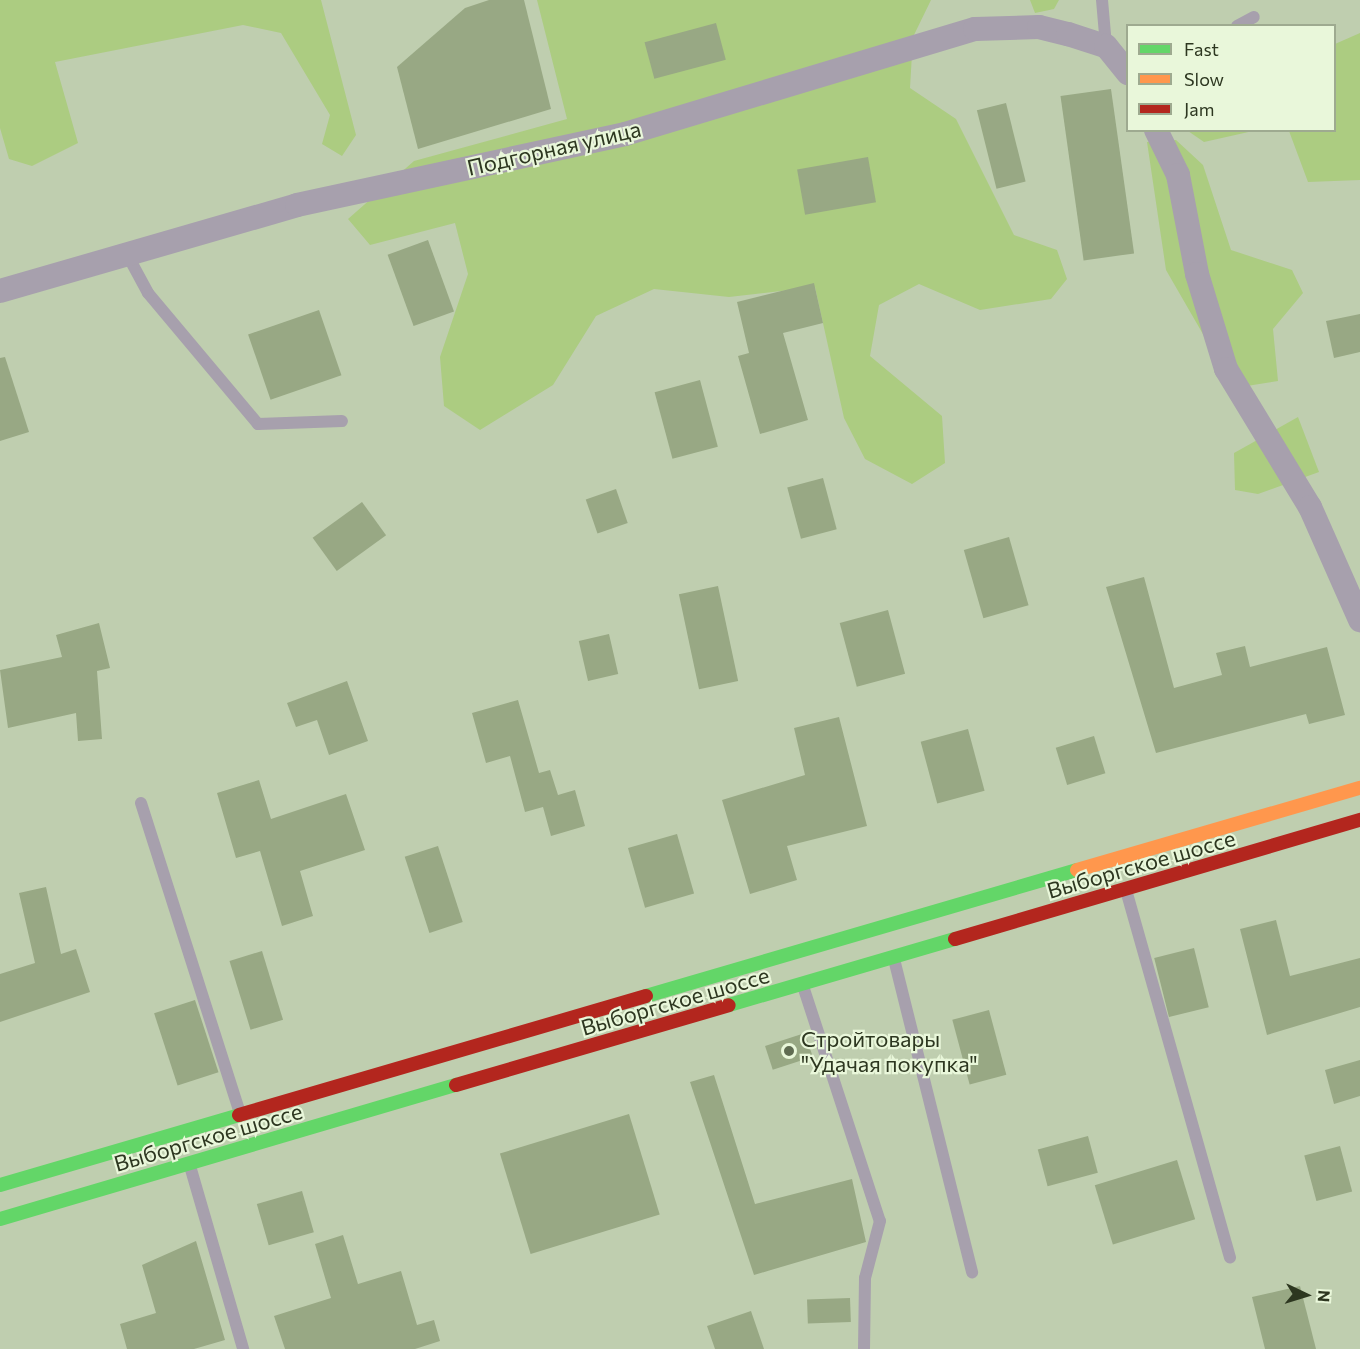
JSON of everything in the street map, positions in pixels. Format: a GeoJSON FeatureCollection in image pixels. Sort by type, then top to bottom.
{"type":"FeatureCollection","features":[{"type":"Feature","properties":{"kind":"main road","name":"Выборгское шоссе"},"geometry":{"type":"LineString","coordinates":[[0,1185],[241,1117],[1360,788]]}},
{"type":"Feature","properties":{"kind":"main road","name":"Выборгское шоссе"},"geometry":{"type":"LineString","coordinates":[[0,1219],[803,986],[894,957],[1360,820]]}},
{"type":"Feature","properties":{"kind":"street","name":"Подгорная улица"},"geometry":{"type":"LineString","coordinates":[[0,291],[128,256],[297,205],[625,134],[975,29],[1039,27],[1106,46]]}},
{"type":"Feature","properties":{"kind":"street"},"geometry":{"type":"LineString","coordinates":[[1106,46],[1126,71]]}},
{"type":"Feature","properties":{"kind":"street"},"geometry":{"type":"LineString","coordinates":[[1157,132],[1178,175],[1197,274],[1226,369],[1310,507],[1360,620]]}},
{"type":"Feature","properties":{"kind":"lane"},"geometry":{"type":"LineString","coordinates":[[1102,0],[1106,46]]}},
{"type":"Feature","properties":{"kind":"lane"},"geometry":{"type":"LineString","coordinates":[[1241,24],[1254,17]]}},
{"type":"Feature","properties":{"kind":"lane"},"geometry":{"type":"LineString","coordinates":[[128,256],[148,293],[258,424],[342,421]]}},
{"type":"Feature","properties":{"kind":"lane"},"geometry":{"type":"LineString","coordinates":[[141,803],[241,1117]]}},
{"type":"Feature","properties":{"kind":"lane"},"geometry":{"type":"LineString","coordinates":[[1126,890],[1230,1258]]}},
{"type":"Feature","properties":{"kind":"lane"},"geometry":{"type":"LineString","coordinates":[[894,957],[972,1272]]}},
{"type":"Feature","properties":{"kind":"lane"},"geometry":{"type":"LineString","coordinates":[[803,986],[880,1221],[865,1278],[864,1349]]}},
{"type":"Feature","properties":{"kind":"lane"},"geometry":{"type":"LineString","coordinates":[[190,1164],[243,1349]]}},
{"type":"Feature","properties":{"kind":"green space"},"geometry":{"type":"Polygon","coordinates":[[[0,0],[321,0],[356,135],[342,156],[322,144],[330,115],[281,33],[243,25],[55,62],[78,143],[32,166],[9,159],[0,128],[0,0]]]}},
{"type":"Feature","properties":{"kind":"green space"},"geometry":{"type":"Polygon","coordinates":[[[537,0],[931,0],[913,37],[910,88],[956,119],[1014,235],[1057,250],[1067,279],[1051,299],[980,310],[919,284],[879,305],[870,356],[942,416],[945,463],[912,484],[865,459],[844,418],[815,287],[729,297],[654,289],[596,316],[553,385],[480,430],[444,406],[440,357],[468,274],[455,223],[370,245],[348,219],[414,161],[567,119],[537,0]]]}},
{"type":"Feature","properties":{"kind":"green space"},"geometry":{"type":"Polygon","coordinates":[[[1030,0],[1059,0],[1054,9],[1035,13],[1030,0]]]}},
{"type":"Feature","properties":{"kind":"green space"},"geometry":{"type":"Polygon","coordinates":[[[1360,33],[1360,180],[1308,182],[1289,132],[1336,132],[1336,44],[1360,33]]]}},
{"type":"Feature","properties":{"kind":"green space"},"geometry":{"type":"Polygon","coordinates":[[[1189,132],[1249,132],[1204,142],[1189,132]]]}},
{"type":"Feature","properties":{"kind":"green space"},"geometry":{"type":"Polygon","coordinates":[[[1176,140],[1203,165],[1231,250],[1292,270],[1303,293],[1273,329],[1278,381],[1234,388],[1166,270],[1147,142],[1176,140]]]}},
{"type":"Feature","properties":{"kind":"green space"},"geometry":{"type":"Polygon","coordinates":[[[1298,417],[1319,472],[1258,494],[1235,490],[1234,453],[1298,417]]]}},
{"type":"Feature","properties":{"kind":"building"},"geometry":{"type":"Polygon","coordinates":[[[489,0],[524,0],[551,109],[418,149],[397,67],[465,8],[489,0]]]}},
{"type":"Feature","properties":{"kind":"building"},"geometry":{"type":"Polygon","coordinates":[[[716,23],[726,60],[654,79],[645,42],[716,23]]]}},
{"type":"Feature","properties":{"kind":"building"},"geometry":{"type":"Polygon","coordinates":[[[1111,89],[1134,253],[1084,260],[1060,96],[1111,89]]]}},
{"type":"Feature","properties":{"kind":"building"},"geometry":{"type":"Polygon","coordinates":[[[1006,103],[1026,182],[996,189],[977,110],[1006,103]]]}},
{"type":"Feature","properties":{"kind":"building"},"geometry":{"type":"Polygon","coordinates":[[[868,157],[876,202],[805,215],[797,170],[868,157]]]}},
{"type":"Feature","properties":{"kind":"building"},"geometry":{"type":"Polygon","coordinates":[[[428,240],[454,311],[414,326],[388,255],[428,240]]]}},
{"type":"Feature","properties":{"kind":"building"},"geometry":{"type":"Polygon","coordinates":[[[814,283],[823,323],[783,333],[808,420],[760,434],[738,356],[749,353],[737,302],[814,283]]]}},
{"type":"Feature","properties":{"kind":"building"},"geometry":{"type":"Polygon","coordinates":[[[319,310],[341,375],[271,400],[248,334],[319,310]]]}},
{"type":"Feature","properties":{"kind":"building"},"geometry":{"type":"Polygon","coordinates":[[[1360,314],[1360,352],[1334,358],[1326,321],[1360,314]]]}},
{"type":"Feature","properties":{"kind":"building"},"geometry":{"type":"Polygon","coordinates":[[[5,357],[29,432],[0,441],[0,358],[5,357]]]}},
{"type":"Feature","properties":{"kind":"building"},"geometry":{"type":"Polygon","coordinates":[[[700,380],[718,447],[672,459],[655,392],[700,380]]]}},
{"type":"Feature","properties":{"kind":"building"},"geometry":{"type":"Polygon","coordinates":[[[823,478],[837,529],[801,539],[787,488],[823,478]]]}},
{"type":"Feature","properties":{"kind":"building"},"geometry":{"type":"Polygon","coordinates":[[[616,489],[628,523],[597,533],[586,499],[616,489]]]}},
{"type":"Feature","properties":{"kind":"building"},"geometry":{"type":"Polygon","coordinates":[[[362,502],[386,535],[337,571],[313,538],[362,502]]]}},
{"type":"Feature","properties":{"kind":"building"},"geometry":{"type":"Polygon","coordinates":[[[1009,537],[1029,605],[983,618],[964,550],[1009,537]]]}},
{"type":"Feature","properties":{"kind":"building"},"geometry":{"type":"Polygon","coordinates":[[[1144,577],[1174,688],[1222,675],[1216,653],[1245,646],[1250,667],[1327,647],[1345,715],[1309,724],[1306,714],[1156,753],[1106,587],[1144,577]]]}},
{"type":"Feature","properties":{"kind":"building"},"geometry":{"type":"Polygon","coordinates":[[[718,586],[738,681],[699,689],[679,594],[718,586]]]}},
{"type":"Feature","properties":{"kind":"building"},"geometry":{"type":"Polygon","coordinates":[[[888,610],[905,674],[857,687],[840,623],[888,610]]]}},
{"type":"Feature","properties":{"kind":"building"},"geometry":{"type":"Polygon","coordinates":[[[99,623],[110,668],[97,671],[102,739],[78,741],[76,713],[8,728],[0,670],[62,657],[56,635],[99,623]]]}},
{"type":"Feature","properties":{"kind":"building"},"geometry":{"type":"Polygon","coordinates":[[[609,634],[618,674],[588,681],[579,641],[609,634]]]}},
{"type":"Feature","properties":{"kind":"building"},"geometry":{"type":"Polygon","coordinates":[[[347,681],[368,741],[329,755],[317,720],[296,727],[287,703],[347,681]]]}},
{"type":"Feature","properties":{"kind":"building"},"geometry":{"type":"Polygon","coordinates":[[[518,700],[539,773],[550,770],[558,795],[575,790],[585,826],[551,836],[543,807],[525,812],[510,756],[486,763],[472,713],[518,700]]]}},
{"type":"Feature","properties":{"kind":"building"},"geometry":{"type":"Polygon","coordinates":[[[839,717],[867,826],[787,846],[797,880],[750,894],[722,800],[805,775],[794,728],[839,717]]]}},
{"type":"Feature","properties":{"kind":"building"},"geometry":{"type":"Polygon","coordinates":[[[968,729],[985,791],[937,804],[921,742],[968,729]]]}},
{"type":"Feature","properties":{"kind":"building"},"geometry":{"type":"Polygon","coordinates":[[[1094,736],[1105,773],[1067,785],[1056,748],[1094,736]]]}},
{"type":"Feature","properties":{"kind":"building"},"geometry":{"type":"Polygon","coordinates":[[[259,780],[271,819],[346,794],[365,850],[300,871],[313,916],[282,926],[260,851],[236,858],[217,793],[259,780]]]}},
{"type":"Feature","properties":{"kind":"building"},"geometry":{"type":"Polygon","coordinates":[[[677,834],[694,894],[645,908],[628,848],[677,834]]]}},
{"type":"Feature","properties":{"kind":"building"},"geometry":{"type":"Polygon","coordinates":[[[438,846],[463,922],[429,933],[405,857],[438,846]]]}},
{"type":"Feature","properties":{"kind":"building"},"geometry":{"type":"Polygon","coordinates":[[[46,887],[61,954],[76,949],[90,992],[0,1022],[0,974],[35,963],[19,893],[46,887]]]}},
{"type":"Feature","properties":{"kind":"building"},"geometry":{"type":"Polygon","coordinates":[[[1276,920],[1290,976],[1360,958],[1360,1007],[1267,1035],[1240,929],[1276,920]]]}},
{"type":"Feature","properties":{"kind":"building"},"geometry":{"type":"Polygon","coordinates":[[[1194,948],[1209,1007],[1169,1017],[1154,958],[1194,948]]]}},
{"type":"Feature","properties":{"kind":"building"},"geometry":{"type":"Polygon","coordinates":[[[262,951],[283,1020],[251,1030],[229,961],[262,951]]]}},
{"type":"Feature","properties":{"kind":"building"},"geometry":{"type":"Polygon","coordinates":[[[195,1000],[218,1072],[178,1086],[154,1013],[195,1000]]]}},
{"type":"Feature","properties":{"kind":"building"},"geometry":{"type":"Polygon","coordinates":[[[989,1010],[1006,1075],[970,1085],[952,1020],[989,1010]]]}},
{"type":"Feature","properties":{"kind":"building","name":"Cтройтовары \"Удачая покупка\""},"geometry":{"type":"Polygon","coordinates":[[[805,1033],[813,1057],[773,1070],[765,1046],[805,1033]]]}},
{"type":"Feature","properties":{"kind":"building"},"geometry":{"type":"Polygon","coordinates":[[[1360,1060],[1360,1096],[1334,1104],[1325,1070],[1360,1060]]]}},
{"type":"Feature","properties":{"kind":"building"},"geometry":{"type":"Polygon","coordinates":[[[714,1075],[755,1204],[852,1179],[866,1242],[754,1275],[690,1082],[714,1075]]]}},
{"type":"Feature","properties":{"kind":"building"},"geometry":{"type":"Polygon","coordinates":[[[629,1114],[660,1214],[531,1254],[500,1153],[629,1114]]]}},
{"type":"Feature","properties":{"kind":"building"},"geometry":{"type":"Polygon","coordinates":[[[1088,1136],[1098,1173],[1048,1186],[1038,1149],[1088,1136]]]}},
{"type":"Feature","properties":{"kind":"building"},"geometry":{"type":"Polygon","coordinates":[[[1340,1146],[1352,1191],[1316,1201],[1304,1156],[1340,1146]]]}},
{"type":"Feature","properties":{"kind":"building"},"geometry":{"type":"Polygon","coordinates":[[[1177,1160],[1195,1219],[1113,1244],[1095,1185],[1177,1160]]]}},
{"type":"Feature","properties":{"kind":"building"},"geometry":{"type":"Polygon","coordinates":[[[302,1191],[314,1232],[269,1245],[257,1204],[302,1191]]]}},
{"type":"Feature","properties":{"kind":"building"},"geometry":{"type":"Polygon","coordinates":[[[343,1235],[358,1284],[401,1271],[417,1325],[434,1320],[440,1341],[415,1349],[285,1349],[274,1316],[331,1298],[315,1244],[343,1235]]]}},
{"type":"Feature","properties":{"kind":"building"},"geometry":{"type":"Polygon","coordinates":[[[196,1241],[225,1340],[194,1349],[127,1349],[120,1324],[156,1313],[142,1265],[196,1241]]]}},
{"type":"Feature","properties":{"kind":"building"},"geometry":{"type":"Polygon","coordinates":[[[1300,1286],[1316,1349],[1265,1349],[1252,1297],[1300,1286]]]}},
{"type":"Feature","properties":{"kind":"building"},"geometry":{"type":"Polygon","coordinates":[[[850,1298],[851,1322],[808,1323],[807,1300],[850,1298]]]}},
{"type":"Feature","properties":{"kind":"building"},"geometry":{"type":"Polygon","coordinates":[[[751,1311],[764,1349],[715,1349],[707,1326],[751,1311]]]}},
{"type":"Feature","properties":{"kind":"traffic: fast"},"geometry":{"type":"LineString","coordinates":[[646,996],[1077,870]]}},
{"type":"Feature","properties":{"kind":"traffic: fast"},"geometry":{"type":"LineString","coordinates":[[729,1005],[955,939]]}},
{"type":"Feature","properties":{"kind":"traffic: fast"},"geometry":{"type":"LineString","coordinates":[[0,1219],[456,1085]]}},
{"type":"Feature","properties":{"kind":"traffic: fast"},"geometry":{"type":"LineString","coordinates":[[0,1185],[239,1115]]}},
{"type":"Feature","properties":{"kind":"traffic: slow"},"geometry":{"type":"LineString","coordinates":[[1077,870],[1360,788]]}},
{"type":"Feature","properties":{"kind":"traffic: jam"},"geometry":{"type":"LineString","coordinates":[[955,939],[1360,820]]}},
{"type":"Feature","properties":{"kind":"traffic: jam"},"geometry":{"type":"LineString","coordinates":[[239,1115],[646,996]]}},
{"type":"Feature","properties":{"kind":"traffic: jam"},"geometry":{"type":"LineString","coordinates":[[456,1085],[729,1005]]}},
{"type":"Feature","properties":{"kind":"place","name":"Cтройтовары \"Удачая покупка\""},"geometry":{"type":"Point","coordinates":[789,1051]}}]}
